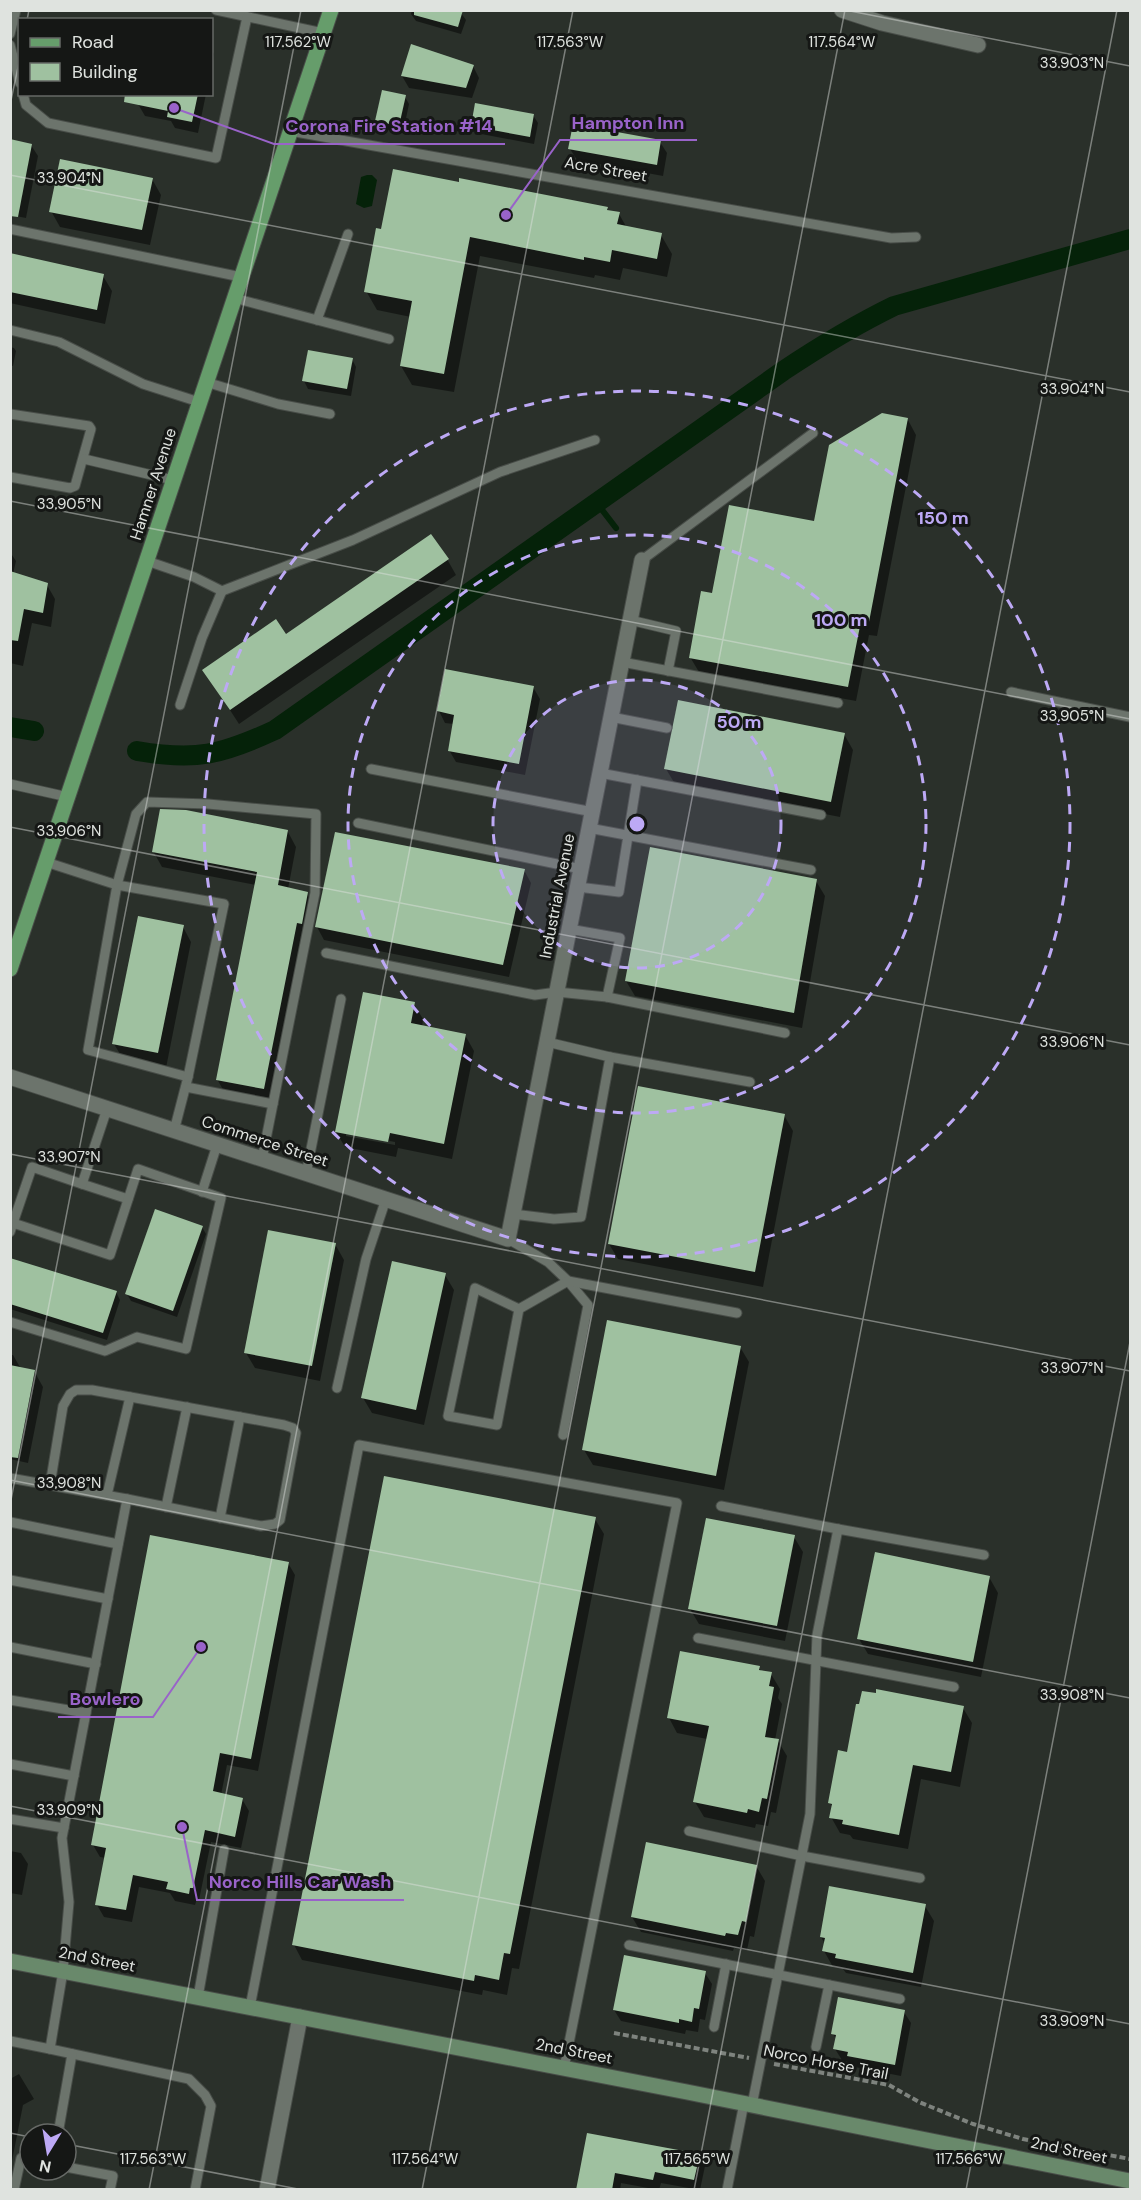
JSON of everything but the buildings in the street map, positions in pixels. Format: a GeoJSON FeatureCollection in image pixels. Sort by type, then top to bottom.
{"type":"FeatureCollection","features":[{"type":"Feature","properties":{"kind":"main road","name":"Hamner Avenue"},"geometry":{"type":"LineString","coordinates":[[11,965],[330,10]]}},
{"type":"Feature","properties":{"kind":"main road","name":"2nd Street"},"geometry":{"type":"LineString","coordinates":[[10,1961],[748,2104],[1131,2181]]}},
{"type":"Feature","properties":{"kind":"street"},"geometry":{"type":"LineString","coordinates":[[842,10],[882,23],[978,45]]}},
{"type":"Feature","properties":{"kind":"street","name":"Industrial Avenue"},"geometry":{"type":"LineString","coordinates":[[508,1239],[642,560]]}},
{"type":"Feature","properties":{"kind":"street","name":"Commerce Street"},"geometry":{"type":"LineString","coordinates":[[10,1077],[508,1239]]}},
{"type":"Feature","properties":{"kind":"street"},"geometry":{"type":"LineString","coordinates":[[267,2190],[300,2017]]}},
{"type":"Feature","properties":{"kind":"lane"},"geometry":{"type":"LineString","coordinates":[[10,34],[16,10]]}},
{"type":"Feature","properties":{"kind":"lane"},"geometry":{"type":"LineString","coordinates":[[216,10],[323,33]]}},
{"type":"Feature","properties":{"kind":"lane"},"geometry":{"type":"LineString","coordinates":[[24,96],[26,105],[48,123],[216,158],[247,17]]}},
{"type":"Feature","properties":{"kind":"lane"},"geometry":{"type":"LineString","coordinates":[[10,45],[18,75]]}},
{"type":"Feature","properties":{"kind":"lane","name":"Acre Street"},"geometry":{"type":"LineString","coordinates":[[290,131],[891,238],[916,237]]}},
{"type":"Feature","properties":{"kind":"lane"},"geometry":{"type":"LineString","coordinates":[[10,229],[241,278]]}},
{"type":"Feature","properties":{"kind":"lane"},"geometry":{"type":"LineString","coordinates":[[317,320],[348,234]]}},
{"type":"Feature","properties":{"kind":"lane"},"geometry":{"type":"LineString","coordinates":[[234,298],[389,339]]}},
{"type":"Feature","properties":{"kind":"lane"},"geometry":{"type":"LineString","coordinates":[[10,330],[59,342],[142,384],[199,402]]}},
{"type":"Feature","properties":{"kind":"lane"},"geometry":{"type":"LineString","coordinates":[[206,382],[278,404],[330,414]]}},
{"type":"Feature","properties":{"kind":"lane"},"geometry":{"type":"LineString","coordinates":[[10,414],[89,426],[91,429],[75,486],[70,488],[10,477]]}},
{"type":"Feature","properties":{"kind":"lane"},"geometry":{"type":"LineString","coordinates":[[642,560],[813,433]]}},
{"type":"Feature","properties":{"kind":"lane"},"geometry":{"type":"LineString","coordinates":[[180,705],[202,638],[222,591],[353,540],[500,472],[595,440]]}},
{"type":"Feature","properties":{"kind":"lane"},"geometry":{"type":"LineString","coordinates":[[84,459],[173,480]]}},
{"type":"Feature","properties":{"kind":"lane"},"geometry":{"type":"LineString","coordinates":[[147,561],[194,577],[222,591]]}},
{"type":"Feature","properties":{"kind":"lane"},"geometry":{"type":"LineString","coordinates":[[630,620],[676,631],[668,670]]}},
{"type":"Feature","properties":{"kind":"lane"},"geometry":{"type":"LineString","coordinates":[[622,662],[838,703]]}},
{"type":"Feature","properties":{"kind":"lane"},"geometry":{"type":"LineString","coordinates":[[1011,692],[1131,717]]}},
{"type":"Feature","properties":{"kind":"lane"},"geometry":{"type":"LineString","coordinates":[[611,717],[667,728]]}},
{"type":"Feature","properties":{"kind":"lane"},"geometry":{"type":"LineString","coordinates":[[372,769],[593,812]]}},
{"type":"Feature","properties":{"kind":"lane"},"geometry":{"type":"LineString","coordinates":[[600,773],[821,816]]}},
{"type":"Feature","properties":{"kind":"lane"},"geometry":{"type":"LineString","coordinates":[[578,887],[619,892],[637,780]]}},
{"type":"Feature","properties":{"kind":"lane"},"geometry":{"type":"LineString","coordinates":[[10,784],[68,797]]}},
{"type":"Feature","properties":{"kind":"lane"},"geometry":{"type":"LineString","coordinates":[[188,1077],[88,1050],[117,885],[136,814],[147,802],[208,804],[316,814],[315,893],[262,1159]]}},
{"type":"Feature","properties":{"kind":"lane"},"geometry":{"type":"LineString","coordinates":[[358,823],[581,869]]}},
{"type":"Feature","properties":{"kind":"lane"},"geometry":{"type":"LineString","coordinates":[[589,828],[811,870]]}},
{"type":"Feature","properties":{"kind":"lane"},"geometry":{"type":"LineString","coordinates":[[46,862],[117,885],[224,904],[186,1087],[174,1131]]}},
{"type":"Feature","properties":{"kind":"lane"},"geometry":{"type":"LineString","coordinates":[[569,929],[620,938],[607,998]]}},
{"type":"Feature","properties":{"kind":"lane"},"geometry":{"type":"LineString","coordinates":[[326,953],[535,995],[557,992],[607,998],[785,1033]]}},
{"type":"Feature","properties":{"kind":"lane"},"geometry":{"type":"LineString","coordinates":[[306,1174],[341,999]]}},
{"type":"Feature","properties":{"kind":"lane"},"geometry":{"type":"LineString","coordinates":[[547,1042],[610,1057],[750,1082]]}},
{"type":"Feature","properties":{"kind":"lane"},"geometry":{"type":"LineString","coordinates":[[513,1214],[554,1219],[581,1216],[610,1057]]}},
{"type":"Feature","properties":{"kind":"lane"},"geometry":{"type":"LineString","coordinates":[[186,1087],[273,1104]]}},
{"type":"Feature","properties":{"kind":"lane"},"geometry":{"type":"LineString","coordinates":[[82,1184],[107,1109]]}},
{"type":"Feature","properties":{"kind":"lane"},"geometry":{"type":"LineString","coordinates":[[202,1192],[217,1145]]}},
{"type":"Feature","properties":{"kind":"lane"},"geometry":{"type":"LineString","coordinates":[[10,1322],[105,1351],[137,1337],[186,1349],[220,1198],[138,1169],[110,1255],[12,1228],[32,1167],[128,1199]]}},
{"type":"Feature","properties":{"kind":"lane"},"geometry":{"type":"LineString","coordinates":[[337,1388],[366,1259],[386,1200]]}},
{"type":"Feature","properties":{"kind":"lane"},"geometry":{"type":"LineString","coordinates":[[508,1239],[548,1262],[588,1305],[562,1435]]}},
{"type":"Feature","properties":{"kind":"lane"},"geometry":{"type":"LineString","coordinates":[[519,1309],[475,1288],[448,1416],[497,1425],[519,1309],[568,1281],[737,1313]]}},
{"type":"Feature","properties":{"kind":"lane"},"geometry":{"type":"LineString","coordinates":[[10,1478],[261,1526],[275,1524],[280,1520],[296,1433],[293,1428],[284,1425],[240,1416],[92,1390],[76,1390],[70,1394],[63,1406],[50,1485]]}},
{"type":"Feature","properties":{"kind":"lane"},"geometry":{"type":"LineString","coordinates":[[107,1496],[130,1397]]}},
{"type":"Feature","properties":{"kind":"lane"},"geometry":{"type":"LineString","coordinates":[[166,1507],[187,1407]]}},
{"type":"Feature","properties":{"kind":"lane"},"geometry":{"type":"LineString","coordinates":[[220,1518],[240,1416]]}},
{"type":"Feature","properties":{"kind":"lane"},"geometry":{"type":"LineString","coordinates":[[250,2007],[359,1445],[677,1503],[564,2068]]}},
{"type":"Feature","properties":{"kind":"lane"},"geometry":{"type":"LineString","coordinates":[[50,2049],[63,1971],[69,1902],[64,1828],[127,1499]]}},
{"type":"Feature","properties":{"kind":"lane"},"geometry":{"type":"LineString","coordinates":[[721,1506],[984,1555]]}},
{"type":"Feature","properties":{"kind":"lane"},"geometry":{"type":"LineString","coordinates":[[10,1522],[118,1544]]}},
{"type":"Feature","properties":{"kind":"lane"},"geometry":{"type":"LineString","coordinates":[[727,2190],[760,2061],[810,1814],[817,1635],[838,1529]]}},
{"type":"Feature","properties":{"kind":"lane"},"geometry":{"type":"LineString","coordinates":[[10,1580],[108,1599]]}},
{"type":"Feature","properties":{"kind":"lane"},"geometry":{"type":"LineString","coordinates":[[698,1638],[954,1687]]}},
{"type":"Feature","properties":{"kind":"lane"},"geometry":{"type":"LineString","coordinates":[[10,1647],[96,1664]]}},
{"type":"Feature","properties":{"kind":"lane"},"geometry":{"type":"LineString","coordinates":[[10,1700],[86,1713]]}},
{"type":"Feature","properties":{"kind":"lane"},"geometry":{"type":"LineString","coordinates":[[10,1764],[74,1776]]}},
{"type":"Feature","properties":{"kind":"lane"},"geometry":{"type":"LineString","coordinates":[[10,1820],[64,1828]]}},
{"type":"Feature","properties":{"kind":"lane"},"geometry":{"type":"LineString","coordinates":[[689,1831],[802,1857],[920,1878]]}},
{"type":"Feature","properties":{"kind":"lane"},"geometry":{"type":"LineString","coordinates":[[198,1997],[224,1850]]}},
{"type":"Feature","properties":{"kind":"lane"},"geometry":{"type":"LineString","coordinates":[[629,1946],[900,1999]]}},
{"type":"Feature","properties":{"kind":"lane"},"geometry":{"type":"LineString","coordinates":[[714,2027],[726,1964]]}},
{"type":"Feature","properties":{"kind":"lane"},"geometry":{"type":"LineString","coordinates":[[816,2047],[829,1985]]}},
{"type":"Feature","properties":{"kind":"lane"},"geometry":{"type":"LineString","coordinates":[[10,2041],[189,2079],[206,2095],[211,2106],[195,2190]]}},
{"type":"Feature","properties":{"kind":"lane"},"geometry":{"type":"LineString","coordinates":[[60,2122],[72,2054]]}},
{"type":"Feature","properties":{"kind":"lane"},"geometry":{"type":"LineString","coordinates":[[78,2169],[113,2176],[110,2190]]}},
{"type":"Feature","properties":{"kind":"lane"},"geometry":{"type":"LineString","coordinates":[[14,2190],[18,2172]]}},
{"type":"Feature","properties":{"kind":"path","name":"Norco Horse Trail"},"geometry":{"type":"LineString","coordinates":[[614,2033],[889,2085],[919,2102],[983,2127],[1023,2139],[1131,2159]]}},
{"type":"Feature","properties":{"kind":"shaded area"},"geometry":{"type":"Polygon","coordinates":[[[372,175],[377,180],[372,206],[364,208],[356,204],[361,177],[372,175]]]}},
{"type":"Feature","properties":{"kind":"waterway"},"geometry":{"type":"LineString","coordinates":[[137,751],[176,755],[208,754],[239,745],[275,730],[783,371],[880,313],[894,306],[1130,239]]}},
{"type":"Feature","properties":{"kind":"waterway"},"geometry":{"type":"LineString","coordinates":[[596,502],[616,528]]}},
{"type":"Feature","properties":{"kind":"waterway"},"geometry":{"type":"LineString","coordinates":[[10,727],[34,731]]}},
{"type":"Feature","properties":{"kind":"place","name":"Corona Fire Station #14"},"geometry":{"type":"Point","coordinates":[174,108]}},
{"type":"Feature","properties":{"kind":"place","name":"Hampton Inn"},"geometry":{"type":"Point","coordinates":[506,215]}},
{"type":"Feature","properties":{"kind":"place","name":"Bowlero"},"geometry":{"type":"Point","coordinates":[201,1647]}},
{"type":"Feature","properties":{"kind":"place","name":"Norco Hills Car Wash"},"geometry":{"type":"Point","coordinates":[182,1827]}}]}
